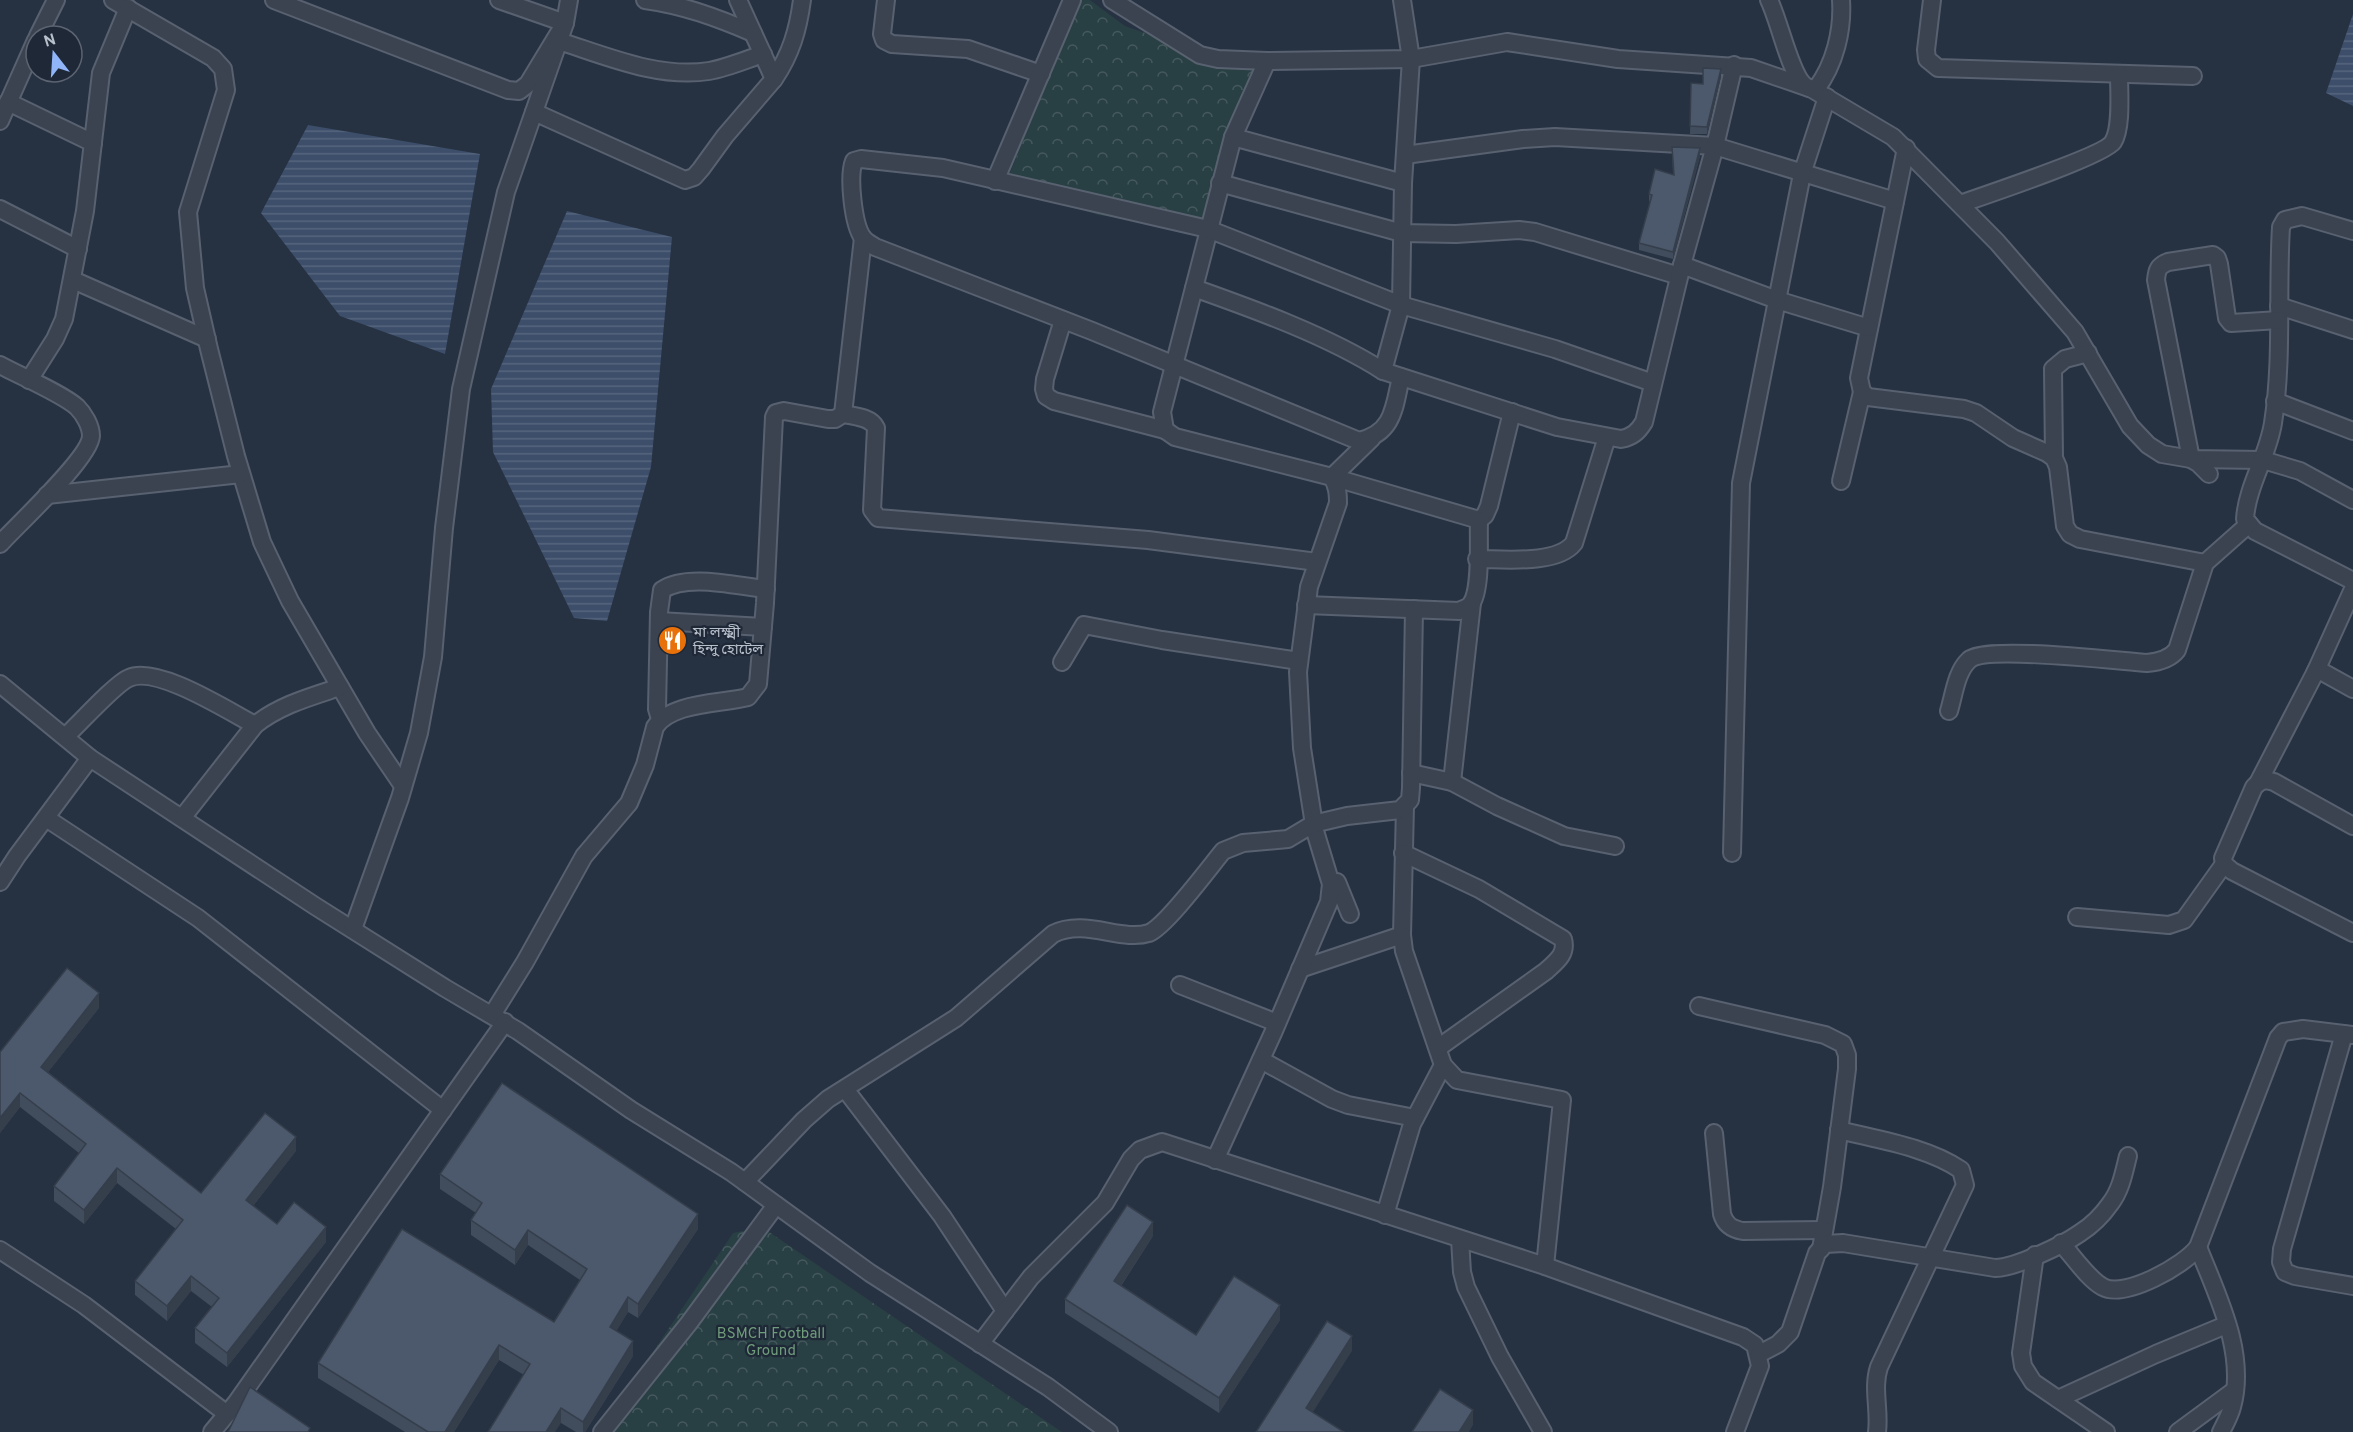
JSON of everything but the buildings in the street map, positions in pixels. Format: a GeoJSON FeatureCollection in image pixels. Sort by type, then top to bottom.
{"type":"FeatureCollection","features":[{"type":"Feature","properties":{"kind":"street"},"geometry":{"type":"LineString","coordinates":[[44,24],[56,0]]}},
{"type":"Feature","properties":{"kind":"street"},"geometry":{"type":"LineString","coordinates":[[274,0],[508,90],[519,91],[528,84],[565,23]]}},
{"type":"Feature","properties":{"kind":"street"},"geometry":{"type":"LineString","coordinates":[[499,0],[565,23]]}},
{"type":"Feature","properties":{"kind":"street"},"geometry":{"type":"LineString","coordinates":[[353,929],[404,786],[418,733],[433,657],[444,528],[460,389],[506,192],[565,23],[568,0]]}},
{"type":"Feature","properties":{"kind":"street"},"geometry":{"type":"LineString","coordinates":[[645,0],[675,4],[716,17],[753,33]]}},
{"type":"Feature","properties":{"kind":"street"},"geometry":{"type":"LineString","coordinates":[[738,0],[774,79]]}},
{"type":"Feature","properties":{"kind":"street"},"geometry":{"type":"LineString","coordinates":[[534,112],[685,180],[694,177],[725,136],[774,79],[785,62],[795,40],[802,0]]}},
{"type":"Feature","properties":{"kind":"street"},"geometry":{"type":"LineString","coordinates":[[886,0],[882,34],[884,40],[892,44],[968,49],[1041,74]]}},
{"type":"Feature","properties":{"kind":"street"},"geometry":{"type":"LineString","coordinates":[[995,181],[1072,0]]}},
{"type":"Feature","properties":{"kind":"street"},"geometry":{"type":"LineString","coordinates":[[1112,0],[1200,55],[1218,59],[1267,61],[1411,59],[1507,42],[1618,59],[1734,65],[1751,68],[1819,93]]}},
{"type":"Feature","properties":{"kind":"street"},"geometry":{"type":"LineString","coordinates":[[1383,371],[1401,305],[1403,183],[1411,59],[1402,0]]}},
{"type":"Feature","properties":{"kind":"street"},"geometry":{"type":"LineString","coordinates":[[1769,0],[1796,75],[1805,86],[1881,128],[1906,148],[1960,204],[2056,308],[2075,332],[2130,426],[2148,445],[2162,454],[2191,459],[2264,460],[2300,471],[2353,500]]}},
{"type":"Feature","properties":{"kind":"street"},"geometry":{"type":"LineString","coordinates":[[1732,853],[1741,483],[1819,93],[1816,88],[1823,79],[1832,57],[1842,23],[1841,0]]}},
{"type":"Feature","properties":{"kind":"street"},"geometry":{"type":"LineString","coordinates":[[1932,0],[1926,51],[1927,59],[1938,68],[2193,76]]}},
{"type":"Feature","properties":{"kind":"street"},"geometry":{"type":"LineString","coordinates":[[28,380],[56,339],[64,319],[78,249],[101,73],[121,4],[213,58],[223,69],[226,90],[188,212],[194,281],[241,474],[262,542],[290,601],[367,733],[404,786]]}},
{"type":"Feature","properties":{"kind":"street"},"geometry":{"type":"LineString","coordinates":[[559,41],[630,63],[681,72],[711,70],[763,54]]}},
{"type":"Feature","properties":{"kind":"street"},"geometry":{"type":"LineString","coordinates":[[1165,430],[1162,412],[1176,366],[1220,183],[1233,137],[1267,61]]}},
{"type":"Feature","properties":{"kind":"street"},"geometry":{"type":"LineString","coordinates":[[1194,288],[1264,313],[1366,360],[1383,371],[1557,427],[1621,439],[1629,437],[1639,431],[1644,422],[1734,65]]}},
{"type":"Feature","properties":{"kind":"street"},"geometry":{"type":"LineString","coordinates":[[0,122],[24,67]]}},
{"type":"Feature","properties":{"kind":"street"},"geometry":{"type":"LineString","coordinates":[[1960,204],[2104,150],[2112,144],[2118,131],[2119,74]]}},
{"type":"Feature","properties":{"kind":"street"},"geometry":{"type":"LineString","coordinates":[[8,102],[93,143]]}},
{"type":"Feature","properties":{"kind":"street"},"geometry":{"type":"LineString","coordinates":[[1233,137],[1403,183]]}},
{"type":"Feature","properties":{"kind":"street"},"geometry":{"type":"LineString","coordinates":[[1405,155],[1555,137],[1715,146],[1895,201]]}},
{"type":"Feature","properties":{"kind":"street"},"geometry":{"type":"LineString","coordinates":[[1841,481],[1862,392],[1859,378],[1906,148]]}},
{"type":"Feature","properties":{"kind":"street"},"geometry":{"type":"LineString","coordinates":[[1372,438],[1359,441],[1063,320],[875,247],[864,238],[860,231],[851,179],[854,161],[873,160],[943,168],[1208,229],[1401,305],[1556,349],[1653,383]]}},
{"type":"Feature","properties":{"kind":"street"},"geometry":{"type":"LineString","coordinates":[[1220,183],[1402,233],[1456,234],[1518,230],[1535,232],[1681,271],[1869,328]]}},
{"type":"Feature","properties":{"kind":"street"},"geometry":{"type":"LineString","coordinates":[[0,209],[78,249]]}},
{"type":"Feature","properties":{"kind":"street"},"geometry":{"type":"LineString","coordinates":[[2353,231],[2302,216],[2285,220],[2281,236],[2273,422],[2264,460],[2246,504],[2245,519],[2255,531],[2353,581]]}},
{"type":"Feature","properties":{"kind":"street"},"geometry":{"type":"LineString","coordinates":[[843,414],[864,238]]}},
{"type":"Feature","properties":{"kind":"street"},"geometry":{"type":"LineString","coordinates":[[2209,474],[2191,459],[2156,280],[2157,270],[2161,265],[2213,255],[2217,258],[2227,318],[2231,323],[2279,313],[2353,330]]}},
{"type":"Feature","properties":{"kind":"street"},"geometry":{"type":"LineString","coordinates":[[73,280],[207,339]]}},
{"type":"Feature","properties":{"kind":"street"},"geometry":{"type":"LineString","coordinates":[[1063,320],[1045,379],[1046,396],[1054,401],[1165,430],[1175,436],[1332,477],[1479,520]]}},
{"type":"Feature","properties":{"kind":"street"},"geometry":{"type":"LineString","coordinates":[[2088,353],[2065,359],[2053,369],[2054,458],[2058,467],[2065,526],[2073,541],[2080,538],[2205,562]]}},
{"type":"Feature","properties":{"kind":"street"},"geometry":{"type":"LineString","coordinates":[[0,365],[77,407],[88,424],[91,436],[77,464],[0,544]]}},
{"type":"Feature","properties":{"kind":"street"},"geometry":{"type":"LineString","coordinates":[[1332,477],[1387,424],[1401,377]]}},
{"type":"Feature","properties":{"kind":"street"},"geometry":{"type":"LineString","coordinates":[[1862,392],[1868,397],[1964,409],[1976,414],[2013,438],[2054,458]]}},
{"type":"Feature","properties":{"kind":"street"},"geometry":{"type":"LineString","coordinates":[[2275,401],[2353,432]]}},
{"type":"Feature","properties":{"kind":"street"},"geometry":{"type":"LineString","coordinates":[[212,1432],[228,1414],[443,1110],[499,1019],[525,962],[584,856],[629,803],[636,790],[655,727],[660,719],[675,710],[748,697],[758,684],[766,589],[774,417],[777,413],[784,411],[828,419],[843,414],[873,422],[876,428],[872,510],[878,518],[1148,540],[1317,562]]}},
{"type":"Feature","properties":{"kind":"street"},"geometry":{"type":"LineString","coordinates":[[1452,782],[1472,603],[1477,580],[1479,520],[1485,515],[1489,506],[1512,412]]}},
{"type":"Feature","properties":{"kind":"street"},"geometry":{"type":"LineString","coordinates":[[1477,559],[1551,557],[1569,550],[1574,543],[1607,437]]}},
{"type":"Feature","properties":{"kind":"street"},"geometry":{"type":"LineString","coordinates":[[46,495],[241,474]]}},
{"type":"Feature","properties":{"kind":"street"},"geometry":{"type":"LineString","coordinates":[[1215,1160],[1329,902],[1331,884],[1313,824],[1302,748],[1299,661],[1309,587],[1338,502],[1337,486],[1332,477]]}},
{"type":"Feature","properties":{"kind":"street"},"geometry":{"type":"LineString","coordinates":[[1949,711],[1960,672],[1970,659],[1982,654],[2020,654],[2147,663],[2173,655],[2177,650],[2205,562],[2249,524]]}},
{"type":"Feature","properties":{"kind":"street"},"geometry":{"type":"LineString","coordinates":[[660,719],[657,709],[658,621],[662,590],[672,583],[699,581],[766,589]]}},
{"type":"Feature","properties":{"kind":"street"},"geometry":{"type":"LineString","coordinates":[[2353,589],[2315,673],[2258,783],[2223,858],[2224,864],[2232,871],[2353,933]]}},
{"type":"Feature","properties":{"kind":"street"},"geometry":{"type":"LineString","coordinates":[[1306,605],[1459,610],[1467,608],[1472,603]]}},
{"type":"Feature","properties":{"kind":"street"},"geometry":{"type":"LineString","coordinates":[[1414,609],[1410,800],[1406,806],[1403,853],[1402,935],[1404,951],[1443,1065],[1457,1080],[1562,1100],[1545,1266]]}},
{"type":"Feature","properties":{"kind":"street"},"geometry":{"type":"LineString","coordinates":[[658,621],[763,627]]}},
{"type":"Feature","properties":{"kind":"street"},"geometry":{"type":"LineString","coordinates":[[1062,662],[1084,625],[1162,640],[1299,661]]}},
{"type":"Feature","properties":{"kind":"street"},"geometry":{"type":"LineString","coordinates":[[2315,673],[2317,669],[2353,689]]}},
{"type":"Feature","properties":{"kind":"street"},"geometry":{"type":"LineString","coordinates":[[65,737],[127,678],[143,675],[167,680],[255,725]]}},
{"type":"Feature","properties":{"kind":"street"},"geometry":{"type":"LineString","coordinates":[[0,684],[90,758],[445,988],[499,1019],[631,1110],[745,1182],[870,1273],[1048,1387],[1110,1432]]}},
{"type":"Feature","properties":{"kind":"street"},"geometry":{"type":"LineString","coordinates":[[182,818],[255,725],[268,715],[290,704],[340,687]]}},
{"type":"Feature","properties":{"kind":"street"},"geometry":{"type":"LineString","coordinates":[[0,882],[90,758]]}},
{"type":"Feature","properties":{"kind":"street"},"geometry":{"type":"LineString","coordinates":[[1411,773],[1452,782],[1497,806],[1564,836],[1588,843],[1615,846]]}},
{"type":"Feature","properties":{"kind":"street"},"geometry":{"type":"LineString","coordinates":[[2258,783],[2267,779],[2274,782],[2353,826]]}},
{"type":"Feature","properties":{"kind":"street"},"geometry":{"type":"LineString","coordinates":[[745,1182],[804,1120],[828,1099],[956,1018],[1053,934],[1075,928],[1134,934],[1149,932],[1158,927],[1184,899],[1223,851],[1243,843],[1287,839],[1313,824],[1347,816],[1391,812],[1406,806]]}},
{"type":"Feature","properties":{"kind":"street"},"geometry":{"type":"LineString","coordinates":[[45,818],[198,918],[443,1110]]}},
{"type":"Feature","properties":{"kind":"street"},"geometry":{"type":"LineString","coordinates":[[1403,853],[1488,895],[1563,939],[1565,946],[1562,956],[1546,971],[1437,1048]]}},
{"type":"Feature","properties":{"kind":"street"},"geometry":{"type":"LineString","coordinates":[[2077,916],[2169,925],[2184,920],[2224,864]]}},
{"type":"Feature","properties":{"kind":"street"},"geometry":{"type":"LineString","coordinates":[[1331,884],[1337,882],[1350,915]]}},
{"type":"Feature","properties":{"kind":"street"},"geometry":{"type":"LineString","coordinates":[[1300,969],[1402,935]]}},
{"type":"Feature","properties":{"kind":"street"},"geometry":{"type":"LineString","coordinates":[[1180,985],[1277,1023]]}},
{"type":"Feature","properties":{"kind":"street"},"geometry":{"type":"LineString","coordinates":[[1699,1006],[1825,1035],[1843,1044],[1847,1055],[1847,1069],[1821,1248]]}},
{"type":"Feature","properties":{"kind":"street"},"geometry":{"type":"LineString","coordinates":[[2061,1243],[2096,1281],[2110,1289],[2122,1290],[2149,1280],[2186,1259],[2198,1247],[2278,1038],[2283,1032],[2290,1030],[2349,1035],[2282,1249],[2281,1262],[2285,1272],[2295,1276],[2353,1286]]}},
{"type":"Feature","properties":{"kind":"street"},"geometry":{"type":"LineString","coordinates":[[1261,1060],[1332,1099],[1348,1105],[1415,1118]]}},
{"type":"Feature","properties":{"kind":"street"},"geometry":{"type":"LineString","coordinates":[[1385,1215],[1415,1118],[1443,1065]]}},
{"type":"Feature","properties":{"kind":"street"},"geometry":{"type":"LineString","coordinates":[[844,1089],[942,1215],[1005,1311]]}},
{"type":"Feature","properties":{"kind":"street"},"geometry":{"type":"LineString","coordinates":[[1839,1130],[1917,1151],[1961,1170],[1965,1185],[1885,1351],[1876,1376],[1877,1432]]}},
{"type":"Feature","properties":{"kind":"street"},"geometry":{"type":"LineString","coordinates":[[1714,1132],[1722,1214],[1727,1224],[1743,1231],[1824,1230]]}},
{"type":"Feature","properties":{"kind":"street"},"geometry":{"type":"LineString","coordinates":[[980,1344],[1031,1277],[1105,1203],[1131,1159],[1140,1150],[1162,1142],[1545,1266],[1743,1337],[1755,1345],[1760,1365],[1735,1432]]}},
{"type":"Feature","properties":{"kind":"street"},"geometry":{"type":"LineString","coordinates":[[1759,1354],[1778,1344],[1790,1332],[1817,1253],[1825,1244],[1843,1243],[2005,1268],[2081,1233],[2110,1204],[2121,1184],[2128,1156]]}},
{"type":"Feature","properties":{"kind":"street"},"geometry":{"type":"LineString","coordinates":[[602,1432],[690,1323],[776,1205]]}},
{"type":"Feature","properties":{"kind":"street"},"geometry":{"type":"LineString","coordinates":[[1460,1239],[1462,1272],[1466,1287],[1500,1357],[1544,1432]]}},
{"type":"Feature","properties":{"kind":"street"},"geometry":{"type":"LineString","coordinates":[[2198,1247],[2226,1325],[2235,1364],[2233,1406],[2221,1432]]}},
{"type":"Feature","properties":{"kind":"street"},"geometry":{"type":"LineString","coordinates":[[0,1250],[84,1305],[228,1414]]}},
{"type":"Feature","properties":{"kind":"street"},"geometry":{"type":"LineString","coordinates":[[2035,1255],[2021,1353],[2027,1374],[2033,1382],[2106,1432]]}},
{"type":"Feature","properties":{"kind":"street"},"geometry":{"type":"LineString","coordinates":[[2058,1399],[2226,1325]]}},
{"type":"Feature","properties":{"kind":"street"},"geometry":{"type":"LineString","coordinates":[[2178,1432],[2235,1390]]}},
{"type":"Feature","properties":{"kind":"green space"},"geometry":{"type":"Polygon","coordinates":[[[1079,0],[1090,0],[1125,26],[1180,45],[1254,64],[1231,171],[1208,229],[1098,215],[1006,183],[1079,0]]]}},
{"type":"Feature","properties":{"kind":"green space","name":"BSMCH Football Ground"},"geometry":{"type":"Polygon","coordinates":[[[762,1227],[1062,1432],[599,1432],[733,1233],[762,1227]]]}},
{"type":"Feature","properties":{"kind":"water"},"geometry":{"type":"Polygon","coordinates":[[[2353,14],[2353,106],[2326,93],[2353,14]]]}},
{"type":"Feature","properties":{"kind":"water"},"geometry":{"type":"Polygon","coordinates":[[[308,125],[480,154],[445,354],[340,316],[261,213],[308,125]]]}},
{"type":"Feature","properties":{"kind":"water"},"geometry":{"type":"Polygon","coordinates":[[[567,211],[672,237],[651,467],[607,621],[574,618],[493,452],[491,389],[567,211]]]}},
{"type":"Feature","properties":{"kind":"place","name":"মা লক্ষ্মী হিন্দু হোটেল"},"geometry":{"type":"Point","coordinates":[672,641]}}]}
